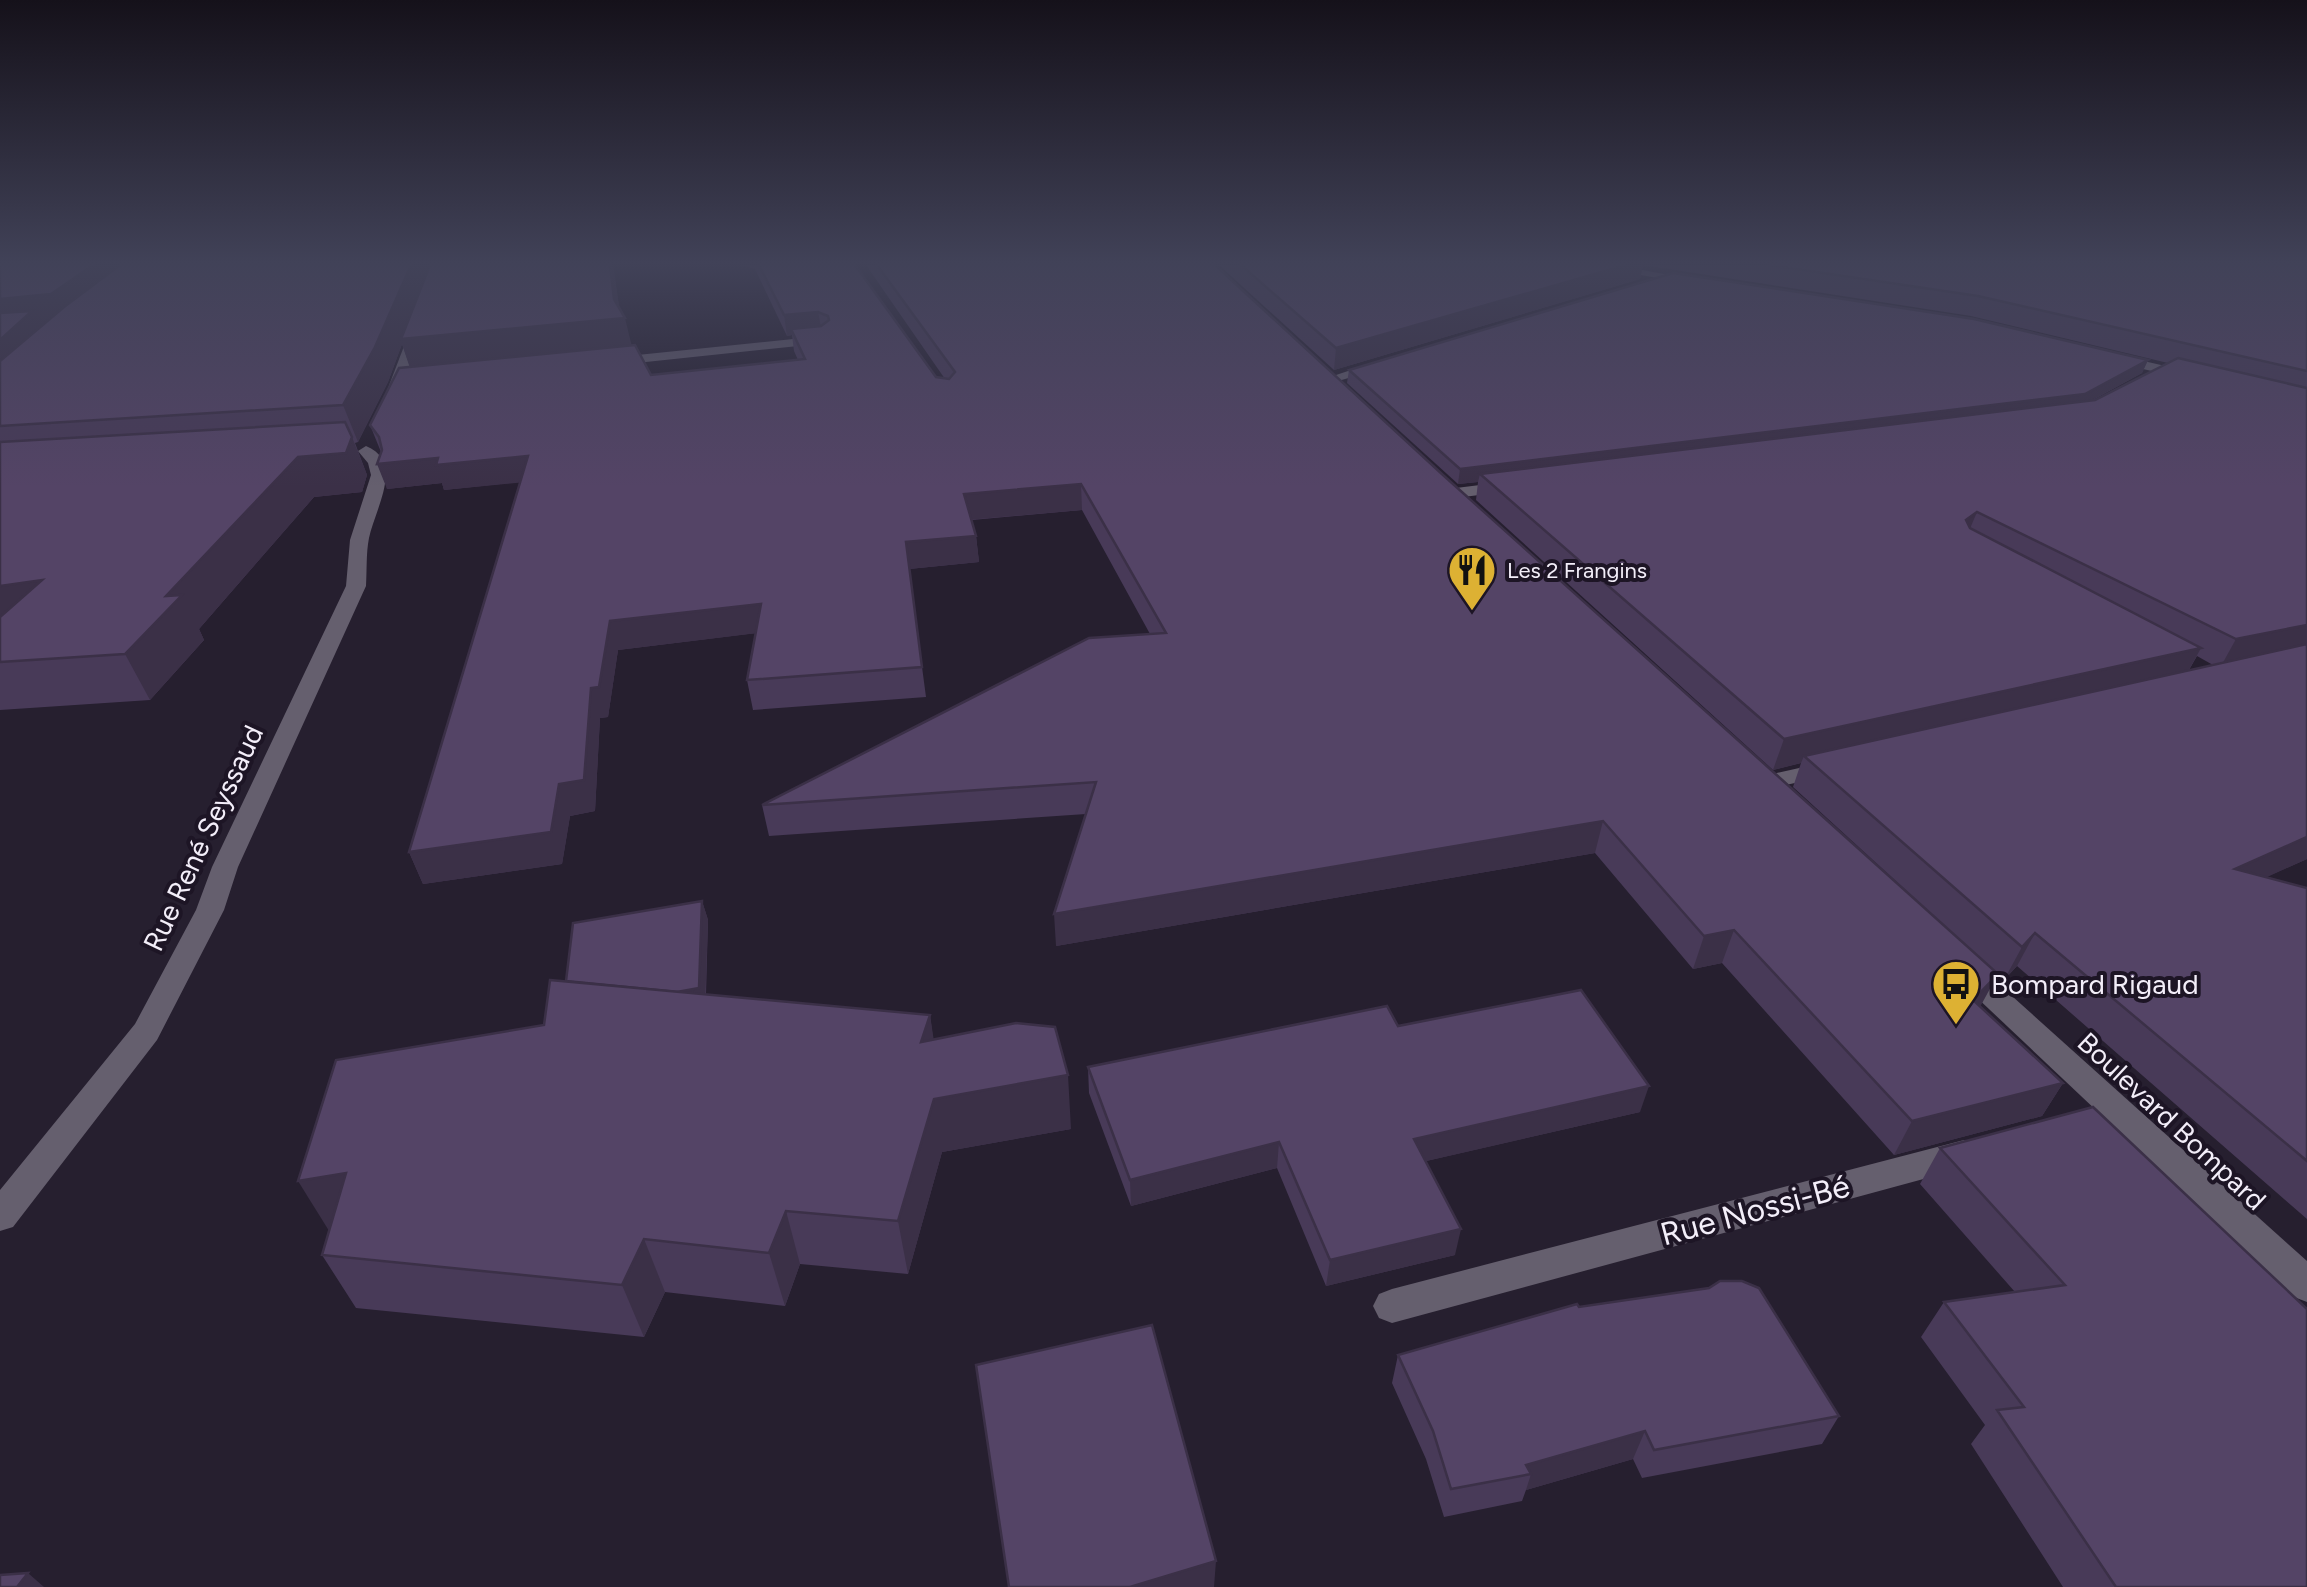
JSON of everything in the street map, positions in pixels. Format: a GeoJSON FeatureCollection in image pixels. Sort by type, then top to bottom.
{"type":"FeatureCollection","features":[{"type":"Feature","properties":{"kind":"street"},"geometry":{"type":"LineString","coordinates":[[382,417],[414,339]]}},
{"type":"Feature","properties":{"kind":"street"},"geometry":{"type":"LineString","coordinates":[[589,364],[822,340]]}},
{"type":"Feature","properties":{"kind":"street"},"geometry":{"type":"LineString","coordinates":[[2095,354],[2201,379]]}},
{"type":"Feature","properties":{"kind":"street"},"geometry":{"type":"LineString","coordinates":[[1305,357],[1355,405]]}},
{"type":"Feature","properties":{"kind":"street"},"geometry":{"type":"LineString","coordinates":[[1328,380],[1401,358]]}},
{"type":"Feature","properties":{"kind":"street"},"geometry":{"type":"LineString","coordinates":[[2150,379],[2166,370]]}},
{"type":"Feature","properties":{"kind":"street"},"geometry":{"type":"LineString","coordinates":[[398,383],[417,381]]}},
{"type":"Feature","properties":{"kind":"street","name":"Rue René Seyssaud"},"geometry":{"type":"LineString","coordinates":[[0,1216],[146,1032],[210,910],[225,867],[356,586],[354,564],[379,474],[376,462],[362,446]]}},
{"type":"Feature","properties":{"kind":"street"},"geometry":{"type":"LineString","coordinates":[[1477,520],[1442,488],[1526,484]]}},
{"type":"Feature","properties":{"kind":"street"},"geometry":{"type":"LineString","coordinates":[[1791,809],[1756,777],[1858,762]]}},
{"type":"Feature","properties":{"kind":"street","name":"Boulevard Bompard"},"geometry":{"type":"LineString","coordinates":[[1945,951],[2118,1114],[2304,1278]]}},
{"type":"Feature","properties":{"kind":"street"},"geometry":{"type":"LineString","coordinates":[[2080,1124],[2118,1114]]}},
{"type":"Feature","properties":{"kind":"street","name":"Rue Nossi-Bé"},"geometry":{"type":"LineString","coordinates":[[1392,1306],[2004,1144]]}},
{"type":"Feature","properties":{"kind":"building"},"geometry":{"type":"Polygon","coordinates":[[[26,339],[378,339],[343,405],[0,426],[0,361],[26,339]]]}},
{"type":"Feature","properties":{"kind":"building"},"geometry":{"type":"Polygon","coordinates":[[[796,339],[909,339],[936,377],[949,379],[955,372],[931,339],[1295,339],[1998,974],[1973,1000],[2063,1083],[1912,1121],[1734,930],[1704,936],[1603,821],[1054,914],[1096,782],[762,805],[1089,638],[1166,633],[1081,484],[964,494],[976,536],[906,542],[922,667],[747,680],[761,604],[610,621],[599,687],[591,688],[584,780],[559,784],[551,832],[409,852],[528,456],[436,465],[438,458],[377,464],[382,450],[370,425],[399,368],[635,345],[651,375],[805,359],[796,339]]]}},
{"type":"Feature","properties":{"kind":"building"},"geometry":{"type":"Polygon","coordinates":[[[1326,339],[1367,339],[1336,348],[1326,339]]]}},
{"type":"Feature","properties":{"kind":"building"},"geometry":{"type":"Polygon","coordinates":[[[1452,339],[2059,339],[2148,360],[2085,394],[1460,469],[1349,370],[1452,339]]]}},
{"type":"Feature","properties":{"kind":"building"},"geometry":{"type":"Polygon","coordinates":[[[2167,339],[2307,339],[2307,371],[2167,339]]]}},
{"type":"Feature","properties":{"kind":"building"},"geometry":{"type":"Polygon","coordinates":[[[2178,358],[2307,388],[2307,625],[2236,639],[1977,512],[1966,520],[1970,528],[2201,648],[1784,739],[1480,474],[2095,400],[2178,358]]]}},
{"type":"Feature","properties":{"kind":"building"},"geometry":{"type":"Polygon","coordinates":[[[345,422],[352,437],[346,453],[298,457],[166,596],[182,595],[125,654],[0,662],[0,617],[42,580],[0,586],[0,442],[345,422]]]}},
{"type":"Feature","properties":{"kind":"building"},"geometry":{"type":"Polygon","coordinates":[[[2307,644],[2307,837],[2235,869],[2307,888],[2307,1161],[2035,933],[2022,947],[1804,756],[2307,644]]]}},
{"type":"Feature","properties":{"kind":"building"},"geometry":{"type":"Polygon","coordinates":[[[702,901],[699,988],[677,992],[566,981],[573,923],[702,901]]]}},
{"type":"Feature","properties":{"kind":"building"},"geometry":{"type":"Polygon","coordinates":[[[550,980],[930,1015],[921,1042],[1016,1023],[1055,1027],[1068,1075],[934,1099],[898,1221],[786,1211],[769,1253],[644,1239],[622,1285],[322,1255],[346,1173],[298,1181],[336,1060],[544,1025],[550,980]]]}},
{"type":"Feature","properties":{"kind":"building"},"geometry":{"type":"Polygon","coordinates":[[[1581,990],[1649,1086],[1414,1139],[1461,1229],[1330,1260],[1279,1142],[1130,1180],[1088,1067],[1387,1006],[1398,1026],[1581,990]]]}},
{"type":"Feature","properties":{"kind":"building"},"geometry":{"type":"Polygon","coordinates":[[[2093,1107],[2307,1309],[2307,1587],[2116,1587],[1997,1410],[2024,1407],[1944,1302],[2065,1285],[1940,1148],[2093,1107]]]}},
{"type":"Feature","properties":{"kind":"building"},"geometry":{"type":"Polygon","coordinates":[[[1720,1281],[1742,1281],[1759,1288],[1839,1416],[1654,1450],[1645,1431],[1526,1465],[1531,1474],[1451,1489],[1433,1431],[1398,1355],[1577,1304],[1579,1307],[1709,1288],[1720,1281]]]}},
{"type":"Feature","properties":{"kind":"building"},"geometry":{"type":"Polygon","coordinates":[[[1152,1325],[1216,1561],[1130,1587],[1009,1587],[976,1365],[1152,1325]]]}},
{"type":"Feature","properties":{"kind":"building"},"geometry":{"type":"Polygon","coordinates":[[[28,1573],[17,1587],[0,1587],[0,1575],[28,1573]]]}},
{"type":"Feature","properties":{"kind":"place","name":"Les 2 Frangins"},"geometry":{"type":"Point","coordinates":[1472,612]}},
{"type":"Feature","properties":{"kind":"place","name":"Bompard Rigaud"},"geometry":{"type":"Point","coordinates":[1956,1026]}}]}
